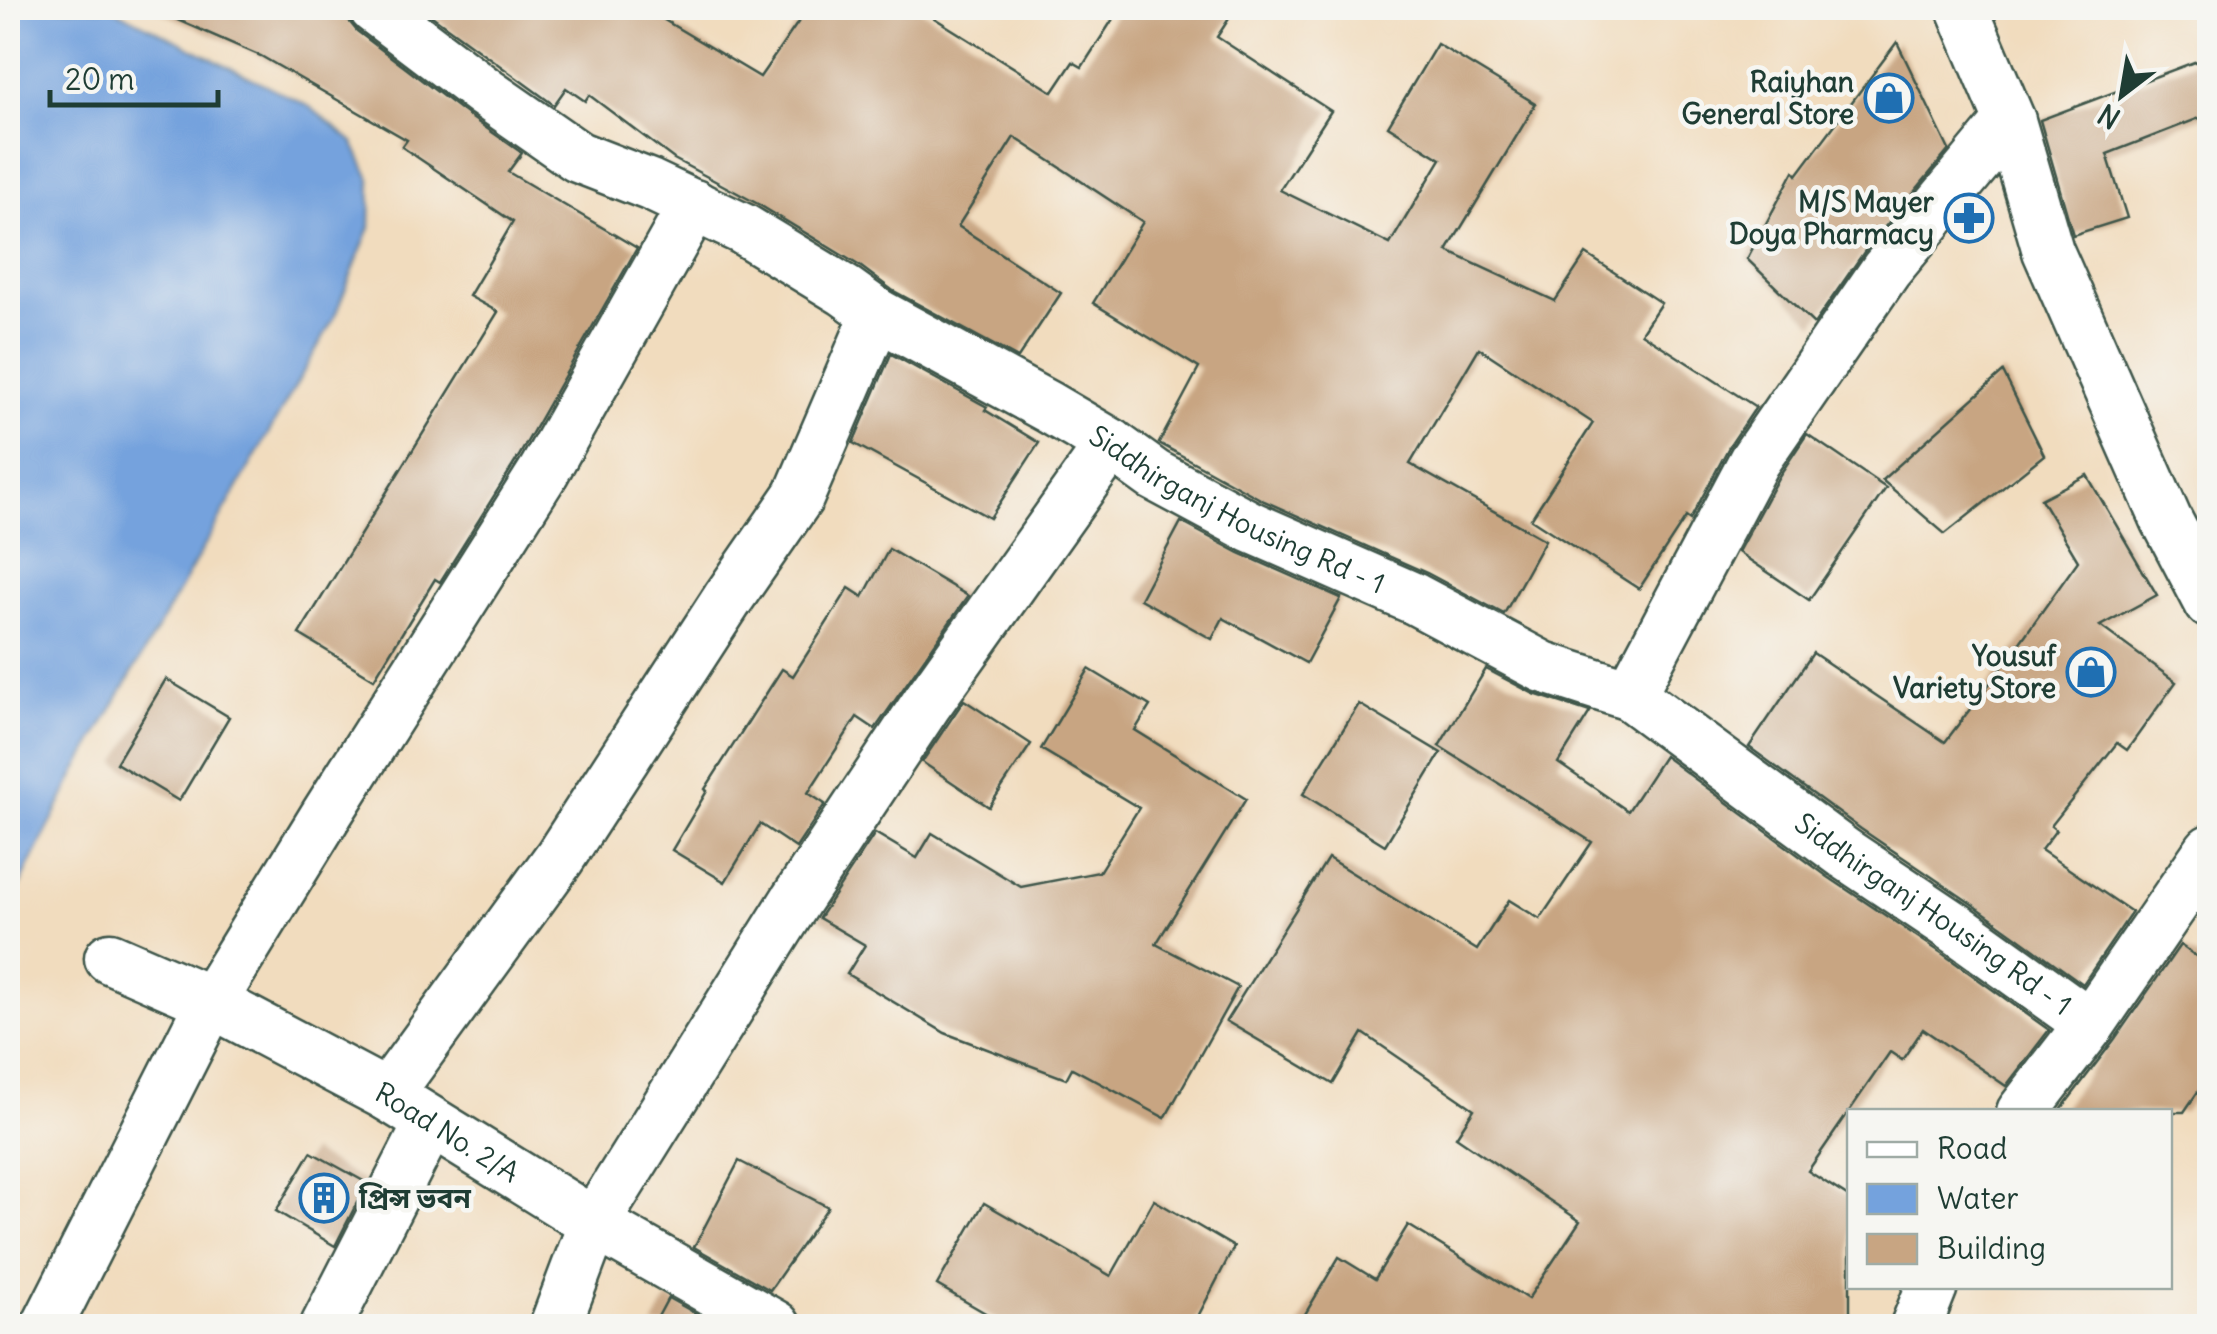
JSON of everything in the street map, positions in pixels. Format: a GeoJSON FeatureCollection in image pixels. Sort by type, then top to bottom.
{"type":"FeatureCollection","features":[{"type":"Feature","properties":{"kind":"street","name":"Siddhirganj Housing Rd - 1"},"geometry":{"type":"LineString","coordinates":[[374,8],[486,94],[578,157],[743,229],[846,290],[878,314],[1112,444],[1154,475],[1251,527],[1416,599],[1543,667],[1630,694],[1844,854],[2090,1024]]}},
{"type":"Feature","properties":{"kind":"street"},"geometry":{"type":"LineString","coordinates":[[1962,8],[2010,121],[2048,251],[2166,519],[2210,603]]}},
{"type":"Feature","properties":{"kind":"street"},"geometry":{"type":"LineString","coordinates":[[1630,694],[1754,461],[1886,270],[2010,121]]}},
{"type":"Feature","properties":{"kind":"street"},"geometry":{"type":"LineString","coordinates":[[46,1326],[211,1002],[544,471],[694,205]]}},
{"type":"Feature","properties":{"kind":"street"},"geometry":{"type":"LineString","coordinates":[[387,1095],[560,857],[799,496],[878,314]]}},
{"type":"Feature","properties":{"kind":"street"},"geometry":{"type":"LineString","coordinates":[[555,1326],[594,1223],[796,900],[926,703],[1112,444]]}},
{"type":"Feature","properties":{"kind":"street"},"geometry":{"type":"LineString","coordinates":[[2024,1109],[2090,1024],[2210,850]]}},
{"type":"Feature","properties":{"kind":"street","name":"Road No. 2/A"},"geometry":{"type":"LineString","coordinates":[[110,958],[211,1002],[387,1095],[594,1223],[774,1326]]}},
{"type":"Feature","properties":{"kind":"street"},"geometry":{"type":"LineString","coordinates":[[326,1326],[430,1123]]}},
{"type":"Feature","properties":{"kind":"street"},"geometry":{"type":"LineString","coordinates":[[1916,1326],[1931,1289]]}},
{"type":"Feature","properties":{"kind":"water"},"geometry":{"type":"Polygon","coordinates":[[[8,8],[111,8],[310,107],[353,142],[371,181],[370,227],[334,318],[77,770],[8,909],[8,8]]]}},
{"type":"Feature","properties":{"kind":"building"},"geometry":{"type":"Polygon","coordinates":[[[151,8],[346,8],[348,20],[357,31],[522,153],[508,172],[637,248],[519,456],[440,582],[435,579],[374,679],[299,634],[498,312],[469,296],[513,222],[402,147],[407,140],[261,56],[151,8]]]}},
{"type":"Feature","properties":{"kind":"building"},"geometry":{"type":"Polygon","coordinates":[[[421,8],[644,8],[760,77],[808,8],[918,8],[1053,92],[1073,62],[1082,67],[1120,8],[1236,8],[1217,37],[1331,111],[1280,190],[1390,244],[1441,159],[1388,126],[1437,44],[1536,104],[1447,251],[1555,301],[1586,254],[1661,303],[1641,333],[1756,407],[1729,447],[1690,520],[1686,517],[1639,589],[1531,519],[1593,423],[1479,348],[1410,464],[1545,540],[1504,614],[1427,573],[1264,501],[1159,443],[1199,368],[1093,303],[1143,222],[1014,137],[958,226],[1061,293],[1018,358],[892,290],[758,204],[674,159],[589,95],[585,101],[566,88],[554,105],[421,8]]]}},
{"type":"Feature","properties":{"kind":"building"},"geometry":{"type":"Polygon","coordinates":[[[1897,42],[1949,150],[1864,252],[1814,324],[1747,259],[1794,171],[1797,175],[1897,42]]]}},
{"type":"Feature","properties":{"kind":"building"},"geometry":{"type":"Polygon","coordinates":[[[2210,56],[2210,114],[2107,154],[2127,218],[2073,235],[2040,120],[2210,56]]]}},
{"type":"Feature","properties":{"kind":"building"},"geometry":{"type":"Polygon","coordinates":[[[891,354],[987,407],[985,410],[1039,443],[990,518],[853,443],[891,354]]]}},
{"type":"Feature","properties":{"kind":"building"},"geometry":{"type":"Polygon","coordinates":[[[2003,372],[2044,455],[1945,534],[1882,480],[2003,372]]]}},
{"type":"Feature","properties":{"kind":"building"},"geometry":{"type":"Polygon","coordinates":[[[1807,434],[1886,488],[1809,600],[1738,552],[1807,434]]]}},
{"type":"Feature","properties":{"kind":"building"},"geometry":{"type":"Polygon","coordinates":[[[2087,475],[2157,595],[2100,626],[2176,682],[2127,750],[2117,743],[2051,826],[2056,830],[2041,850],[2132,912],[2083,984],[1749,747],[1813,653],[1945,742],[2078,561],[2041,499],[2087,475]]]}},
{"type":"Feature","properties":{"kind":"building"},"geometry":{"type":"Polygon","coordinates":[[[1181,522],[1239,553],[1341,598],[1306,663],[1223,618],[1212,639],[1140,599],[1181,522]]]}},
{"type":"Feature","properties":{"kind":"building"},"geometry":{"type":"Polygon","coordinates":[[[889,549],[968,596],[875,729],[857,717],[808,793],[825,804],[796,848],[760,824],[725,882],[672,850],[705,789],[782,669],[793,676],[849,588],[863,597],[889,549]]]}},
{"type":"Feature","properties":{"kind":"building"},"geometry":{"type":"Polygon","coordinates":[[[1089,669],[1150,706],[1135,730],[1246,799],[1156,944],[1238,987],[1165,1118],[1072,1068],[1066,1079],[945,1033],[847,974],[865,945],[819,918],[875,833],[917,858],[932,833],[1021,887],[1099,872],[1139,808],[1041,749],[1089,669]]]}},
{"type":"Feature","properties":{"kind":"building"},"geometry":{"type":"Polygon","coordinates":[[[1486,669],[1534,694],[1590,712],[1558,763],[1628,811],[1664,756],[1828,877],[2049,1030],[2006,1086],[1923,1029],[1902,1060],[1890,1052],[1847,1109],[1808,1171],[1847,1196],[1850,1326],[1298,1326],[1339,1257],[1375,1279],[1408,1225],[1528,1299],[1580,1221],[1456,1137],[1474,1109],[1363,1033],[1333,1084],[1226,1021],[1328,858],[1477,950],[1509,900],[1540,919],[1592,842],[1439,746],[1486,669]]]}},
{"type":"Feature","properties":{"kind":"building"},"geometry":{"type":"Polygon","coordinates":[[[166,679],[229,717],[179,801],[116,763],[166,679]]]}},
{"type":"Feature","properties":{"kind":"building"},"geometry":{"type":"Polygon","coordinates":[[[964,700],[1031,744],[989,807],[922,762],[964,700]]]}},
{"type":"Feature","properties":{"kind":"building"},"geometry":{"type":"Polygon","coordinates":[[[1359,704],[1441,753],[1385,845],[1303,794],[1359,704]]]}},
{"type":"Feature","properties":{"kind":"building"},"geometry":{"type":"Polygon","coordinates":[[[2180,945],[2210,966],[2210,1074],[2184,1112],[2061,1109],[2180,945]]]}},
{"type":"Feature","properties":{"kind":"building","name":"প্রিন্স ভবন"},"geometry":{"type":"Polygon","coordinates":[[[311,1152],[367,1183],[335,1246],[276,1211],[311,1152]]]}},
{"type":"Feature","properties":{"kind":"building"},"geometry":{"type":"Polygon","coordinates":[[[739,1161],[828,1207],[770,1290],[694,1247],[739,1161]]]}},
{"type":"Feature","properties":{"kind":"building"},"geometry":{"type":"Polygon","coordinates":[[[1154,1200],[1234,1247],[1193,1326],[1008,1326],[937,1285],[984,1203],[1111,1276],[1154,1200]]]}},
{"type":"Feature","properties":{"kind":"building"},"geometry":{"type":"Polygon","coordinates":[[[668,1298],[718,1326],[653,1326],[668,1298]]]}},
{"type":"Feature","properties":{"kind":"place","name":"Raiyhan General Store"},"geometry":{"type":"Point","coordinates":[1889,98]}},
{"type":"Feature","properties":{"kind":"place","name":"M/S Mayer Doya Pharmacy"},"geometry":{"type":"Point","coordinates":[1969,218]}},
{"type":"Feature","properties":{"kind":"place","name":"Yousuf Variety Store"},"geometry":{"type":"Point","coordinates":[2091,672]}},
{"type":"Feature","properties":{"kind":"place","name":"প্রিন্স ভবন"},"geometry":{"type":"Point","coordinates":[324,1198]}}]}
